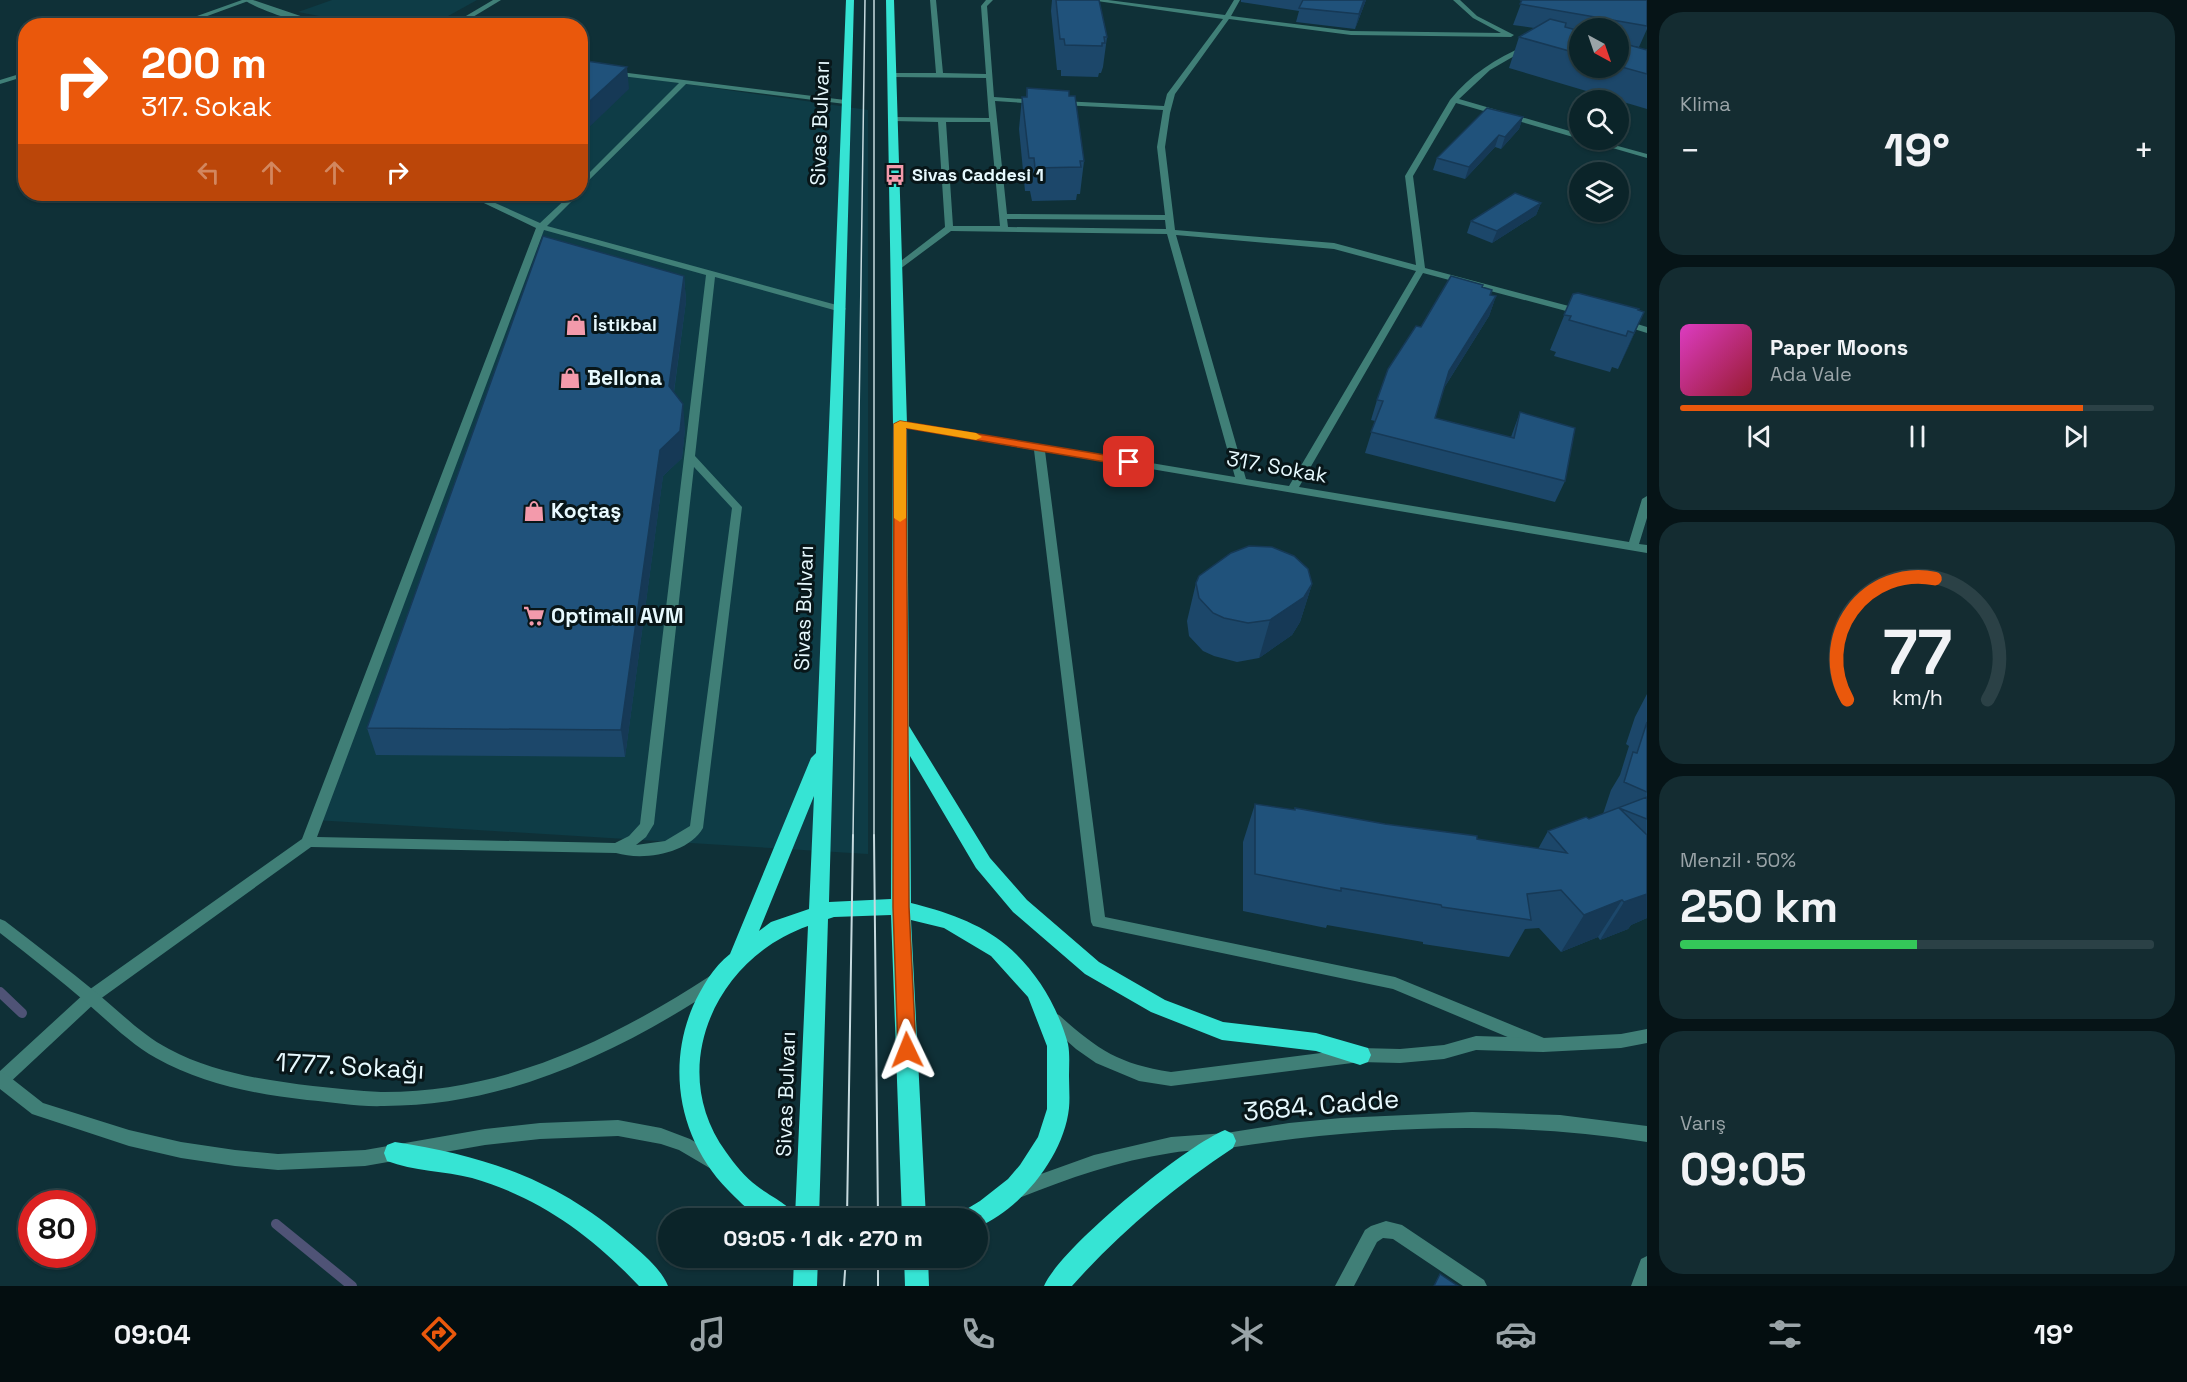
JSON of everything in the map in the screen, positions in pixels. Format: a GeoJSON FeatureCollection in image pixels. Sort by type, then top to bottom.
{"type":"FeatureCollection","features":[{"type":"Feature","properties":{"kind":"highway","name":"Sivas Bulvarı"},"geometry":{"type":"LineString","coordinates":[[807,1208],[841,309],[845,102],[850,0]]}},
{"type":"Feature","properties":{"kind":"highway"},"geometry":{"type":"LineString","coordinates":[[891,0],[900,424],[901,907],[914,1208]]}},
{"type":"Feature","properties":{"kind":"highway"},"geometry":{"type":"LineString","coordinates":[[900,726],[983,863],[1020,906],[1092,968],[1158,1006],[1222,1031],[1316,1042],[1360,1055]]}},
{"type":"Feature","properties":{"kind":"highway"},"geometry":{"type":"LineString","coordinates":[[740,954],[825,746]]}},
{"type":"Feature","properties":{"kind":"highway"},"geometry":{"type":"LineString","coordinates":[[769,1208],[747,1193],[725,1170],[707,1143],[695,1114],[689,1085],[689,1056],[695,1028],[705,1001],[720,977],[740,954],[763,936],[790,922],[818,912],[873,904],[930,913],[983,938],[1007,956],[1026,978],[1054,1029],[1061,1058],[1062,1087],[1056,1117],[1046,1145],[1029,1172],[1007,1196],[988,1208]]}},
{"type":"Feature","properties":{"kind":"highway"},"geometry":{"type":"LineString","coordinates":[[1056,1286],[1128,1210],[1174,1174],[1225,1141]]}},
{"type":"Feature","properties":{"kind":"highway"},"geometry":{"type":"LineString","coordinates":[[395,1153],[436,1158],[475,1167],[513,1179],[548,1196],[609,1238],[656,1286]]}},
{"type":"Feature","properties":{"kind":"highway"},"geometry":{"type":"LineString","coordinates":[[805,1286],[806,1268]]}},
{"type":"Feature","properties":{"kind":"highway"},"geometry":{"type":"LineString","coordinates":[[916,1268],[917,1286]]}},
{"type":"Feature","properties":{"kind":"street"},"geometry":{"type":"LineString","coordinates":[[195,18],[248,0],[297,18]]}},
{"type":"Feature","properties":{"kind":"street"},"geometry":{"type":"LineString","coordinates":[[466,18],[498,0]]}},
{"type":"Feature","properties":{"kind":"street"},"geometry":{"type":"LineString","coordinates":[[933,0],[940,76]]}},
{"type":"Feature","properties":{"kind":"street"},"geometry":{"type":"LineString","coordinates":[[990,0],[984,6],[1004,229]]}},
{"type":"Feature","properties":{"kind":"street"},"geometry":{"type":"LineString","coordinates":[[1093,0],[1351,33],[1511,35]]}},
{"type":"Feature","properties":{"kind":"street"},"geometry":{"type":"LineString","coordinates":[[1237,0],[1171,94],[1161,147],[1171,232],[1241,481]]}},
{"type":"Feature","properties":{"kind":"street"},"geometry":{"type":"LineString","coordinates":[[1292,490],[1421,269],[1409,176],[1454,100],[1469,83],[1489,67],[1537,43],[1511,35],[1475,17],[1456,0]]}},
{"type":"Feature","properties":{"kind":"street"},"geometry":{"type":"LineString","coordinates":[[588,70],[845,102]]}},
{"type":"Feature","properties":{"kind":"street"},"geometry":{"type":"LineString","coordinates":[[892,75],[989,76]]}},
{"type":"Feature","properties":{"kind":"street"},"geometry":{"type":"LineString","coordinates":[[0,82],[18,76]]}},
{"type":"Feature","properties":{"kind":"street"},"geometry":{"type":"LineString","coordinates":[[588,179],[683,83]]}},
{"type":"Feature","properties":{"kind":"street"},"geometry":{"type":"LineString","coordinates":[[991,99],[1167,108]]}},
{"type":"Feature","properties":{"kind":"street"},"geometry":{"type":"LineString","coordinates":[[1454,100],[1569,134]]}},
{"type":"Feature","properties":{"kind":"street"},"geometry":{"type":"LineString","coordinates":[[893,119],[993,120]]}},
{"type":"Feature","properties":{"kind":"street"},"geometry":{"type":"LineString","coordinates":[[942,120],[949,228]]}},
{"type":"Feature","properties":{"kind":"street"},"geometry":{"type":"LineString","coordinates":[[1625,150],[1647,156]]}},
{"type":"Feature","properties":{"kind":"street"},"geometry":{"type":"LineString","coordinates":[[484,201],[542,227],[841,309]]}},
{"type":"Feature","properties":{"kind":"street"},"geometry":{"type":"LineString","coordinates":[[567,201],[542,227],[308,842],[91,997],[0,1080],[38,1109],[129,1138],[181,1150],[278,1162],[354,1159],[507,1135],[618,1128],[640,1130],[684,1144],[725,1170]]}},
{"type":"Feature","properties":{"kind":"street"},"geometry":{"type":"LineString","coordinates":[[1003,216],[1169,218]]}},
{"type":"Feature","properties":{"kind":"street"},"geometry":{"type":"LineString","coordinates":[[897,267],[949,228],[1171,232],[1334,246],[1591,315]]}},
{"type":"Feature","properties":{"kind":"street"},"geometry":{"type":"LineString","coordinates":[[616,848],[636,839],[648,824],[711,273]]}},
{"type":"Feature","properties":{"kind":"street"},"geometry":{"type":"LineString","coordinates":[[1613,321],[1647,330]]}},
{"type":"Feature","properties":{"kind":"street","name":"317. Sokak"},"geometry":{"type":"LineString","coordinates":[[900,424],[1647,549]]}},
{"type":"Feature","properties":{"kind":"street"},"geometry":{"type":"LineString","coordinates":[[1040,447],[1098,922],[1395,983],[1543,1045]]}},
{"type":"Feature","properties":{"kind":"street"},"geometry":{"type":"LineString","coordinates":[[308,842],[616,848],[641,851],[667,847],[678,842],[696,828],[737,507],[690,457]]}},
{"type":"Feature","properties":{"kind":"street"},"geometry":{"type":"LineString","coordinates":[[1633,547],[1647,499]]}},
{"type":"Feature","properties":{"kind":"street","name":"1777. Sokağı"},"geometry":{"type":"LineString","coordinates":[[0,925],[161,1053],[211,1075],[259,1087],[390,1099],[462,1093],[510,1082],[557,1066],[602,1048],[644,1027],[720,977]]}},
{"type":"Feature","properties":{"kind":"street","name":"3684. Cadde"},"geometry":{"type":"LineString","coordinates":[[1047,1013],[1072,1037],[1102,1058],[1152,1077],[1190,1078],[1360,1055],[1400,1056],[1444,1052],[1476,1043],[1543,1045],[1621,1041],[1647,1036]]}},
{"type":"Feature","properties":{"kind":"street","name":"3684. Cadde"},"geometry":{"type":"LineString","coordinates":[[1007,1196],[1082,1165],[1121,1155],[1172,1145],[1225,1141],[1295,1130],[1370,1123],[1472,1120],[1605,1126],[1647,1134]]}},
{"type":"Feature","properties":{"kind":"street"},"geometry":{"type":"LineString","coordinates":[[1344,1286],[1371,1236],[1385,1229],[1396,1231],[1478,1286]]}},
{"type":"Feature","properties":{"kind":"street"},"geometry":{"type":"LineString","coordinates":[[1640,1286],[1647,1265]]}},
{"type":"Feature","properties":{"kind":"shaded area"},"geometry":{"type":"Polygon","coordinates":[[[332,0],[477,0],[445,18],[330,18],[298,12],[332,0]]]}},
{"type":"Feature","properties":{"kind":"shaded area"},"geometry":{"type":"Polygon","coordinates":[[[588,70],[868,110],[868,854],[315,820],[539,229],[480,201],[588,201],[588,70]]]}},
{"type":"Feature","properties":{"kind":"building"},"geometry":{"type":"Polygon","coordinates":[[[1056,0],[1099,0],[1107,37],[1104,37],[1105,43],[1102,43],[1102,46],[1065,45],[1064,39],[1060,39],[1056,0]]]}},
{"type":"Feature","properties":{"kind":"building"},"geometry":{"type":"Polygon","coordinates":[[[1303,0],[1364,0],[1359,14],[1299,8],[1303,0]]]}},
{"type":"Feature","properties":{"kind":"building"},"geometry":{"type":"Polygon","coordinates":[[[1522,0],[1647,0],[1647,26],[1629,23],[1629,18],[1601,18],[1520,4],[1522,0]]]}},
{"type":"Feature","properties":{"kind":"building"},"geometry":{"type":"Polygon","coordinates":[[[1550,19],[1566,23],[1565,27],[1569,28],[1569,51],[1519,37],[1550,19]]]}},
{"type":"Feature","properties":{"kind":"building"},"geometry":{"type":"Polygon","coordinates":[[[1629,45],[1647,50],[1647,74],[1629,69],[1629,45]]]}},
{"type":"Feature","properties":{"kind":"building"},"geometry":{"type":"Polygon","coordinates":[[[588,61],[627,67],[588,103],[588,61]]]}},
{"type":"Feature","properties":{"kind":"building"},"geometry":{"type":"Polygon","coordinates":[[[1027,88],[1069,91],[1069,96],[1075,96],[1084,161],[1080,161],[1081,167],[1035,168],[1034,158],[1029,158],[1022,97],[1027,97],[1027,88]]]}},
{"type":"Feature","properties":{"kind":"building"},"geometry":{"type":"Polygon","coordinates":[[[1487,108],[1523,117],[1505,137],[1499,135],[1469,167],[1437,158],[1487,108]]]}},
{"type":"Feature","properties":{"kind":"building"},"geometry":{"type":"Polygon","coordinates":[[[1515,193],[1541,203],[1497,231],[1471,221],[1515,193]]]}},
{"type":"Feature","properties":{"kind":"building","name":"Optimall AVM"},"geometry":{"type":"Polygon","coordinates":[[[543,236],[684,276],[669,386],[683,404],[680,431],[660,450],[621,730],[367,728],[543,236]]]}},
{"type":"Feature","properties":{"kind":"building"},"geometry":{"type":"Polygon","coordinates":[[[1451,276],[1483,285],[1482,287],[1492,290],[1490,295],[1496,296],[1449,371],[1435,418],[1514,438],[1520,412],[1575,428],[1565,481],[1371,432],[1383,401],[1377,400],[1388,369],[1416,326],[1421,327],[1451,276]]]}},
{"type":"Feature","properties":{"kind":"building"},"geometry":{"type":"Polygon","coordinates":[[[1578,293],[1644,312],[1634,333],[1628,331],[1626,336],[1569,320],[1571,316],[1564,315],[1573,294],[1578,293]]]}},
{"type":"Feature","properties":{"kind":"building"},"geometry":{"type":"Polygon","coordinates":[[[1249,546],[1272,547],[1294,556],[1308,569],[1312,584],[1304,597],[1270,620],[1248,623],[1213,613],[1199,598],[1196,583],[1199,576],[1231,553],[1249,546]]]}},
{"type":"Feature","properties":{"kind":"building"},"geometry":{"type":"Polygon","coordinates":[[[1647,722],[1647,792],[1624,782],[1633,752],[1637,753],[1647,722]]]}},
{"type":"Feature","properties":{"kind":"building"},"geometry":{"type":"Polygon","coordinates":[[[1647,797],[1647,819],[1619,808],[1647,835],[1647,894],[1624,902],[1622,900],[1584,915],[1561,890],[1527,894],[1531,920],[1442,907],[1341,888],[1341,891],[1255,874],[1255,804],[1477,836],[1477,839],[1567,853],[1548,831],[1586,817],[1589,819],[1647,797]]]}},
{"type":"Feature","properties":{"kind":"building"},"geometry":{"type":"Polygon","coordinates":[[[1440,1274],[1458,1286],[1434,1286],[1440,1274]]]}},
{"type":"Feature","properties":{"kind":"waterway"},"geometry":{"type":"LineString","coordinates":[[0,992],[22,1013]]}},
{"type":"Feature","properties":{"kind":"waterway"},"geometry":{"type":"LineString","coordinates":[[276,1224],[352,1286]]}},
{"type":"Feature","properties":{"kind":"tram line"},"geometry":{"type":"LineString","coordinates":[[853,837],[865,0]]}},
{"type":"Feature","properties":{"kind":"tram line"},"geometry":{"type":"LineString","coordinates":[[874,0],[874,835]]}},
{"type":"Feature","properties":{"kind":"tram line"},"geometry":{"type":"LineString","coordinates":[[847,1208],[853,835]]}},
{"type":"Feature","properties":{"kind":"tram line"},"geometry":{"type":"LineString","coordinates":[[874,835],[878,1208]]}},
{"type":"Feature","properties":{"kind":"tram line"},"geometry":{"type":"LineString","coordinates":[[844,1286],[845,1268]]}},
{"type":"Feature","properties":{"kind":"tram line"},"geometry":{"type":"LineString","coordinates":[[878,1268],[878,1286]]}},
{"type":"Feature","properties":{"kind":"slow traffic"},"geometry":{"type":"LineString","coordinates":[[900,518],[900,424],[976,437]]}},
{"type":"Feature","properties":{"kind":"place","name":"Sivas Caddesi 1"},"geometry":{"type":"Point","coordinates":[895,175]}},
{"type":"Feature","properties":{"kind":"place","name":"İstikbal"},"geometry":{"type":"Point","coordinates":[576,325]}},
{"type":"Feature","properties":{"kind":"place","name":"Bellona"},"geometry":{"type":"Point","coordinates":[570,378]}},
{"type":"Feature","properties":{"kind":"place","name":"Koçtaş"},"geometry":{"type":"Point","coordinates":[534,511]}},
{"type":"Feature","properties":{"kind":"place","name":"Optimall AVM"},"geometry":{"type":"Point","coordinates":[534,616]}},
{"type":"Feature","properties":{"kind":"route"},"geometry":{"type":"LineString","coordinates":[[907,1050],[901,907],[900,424],[1129,462]]}}]}
